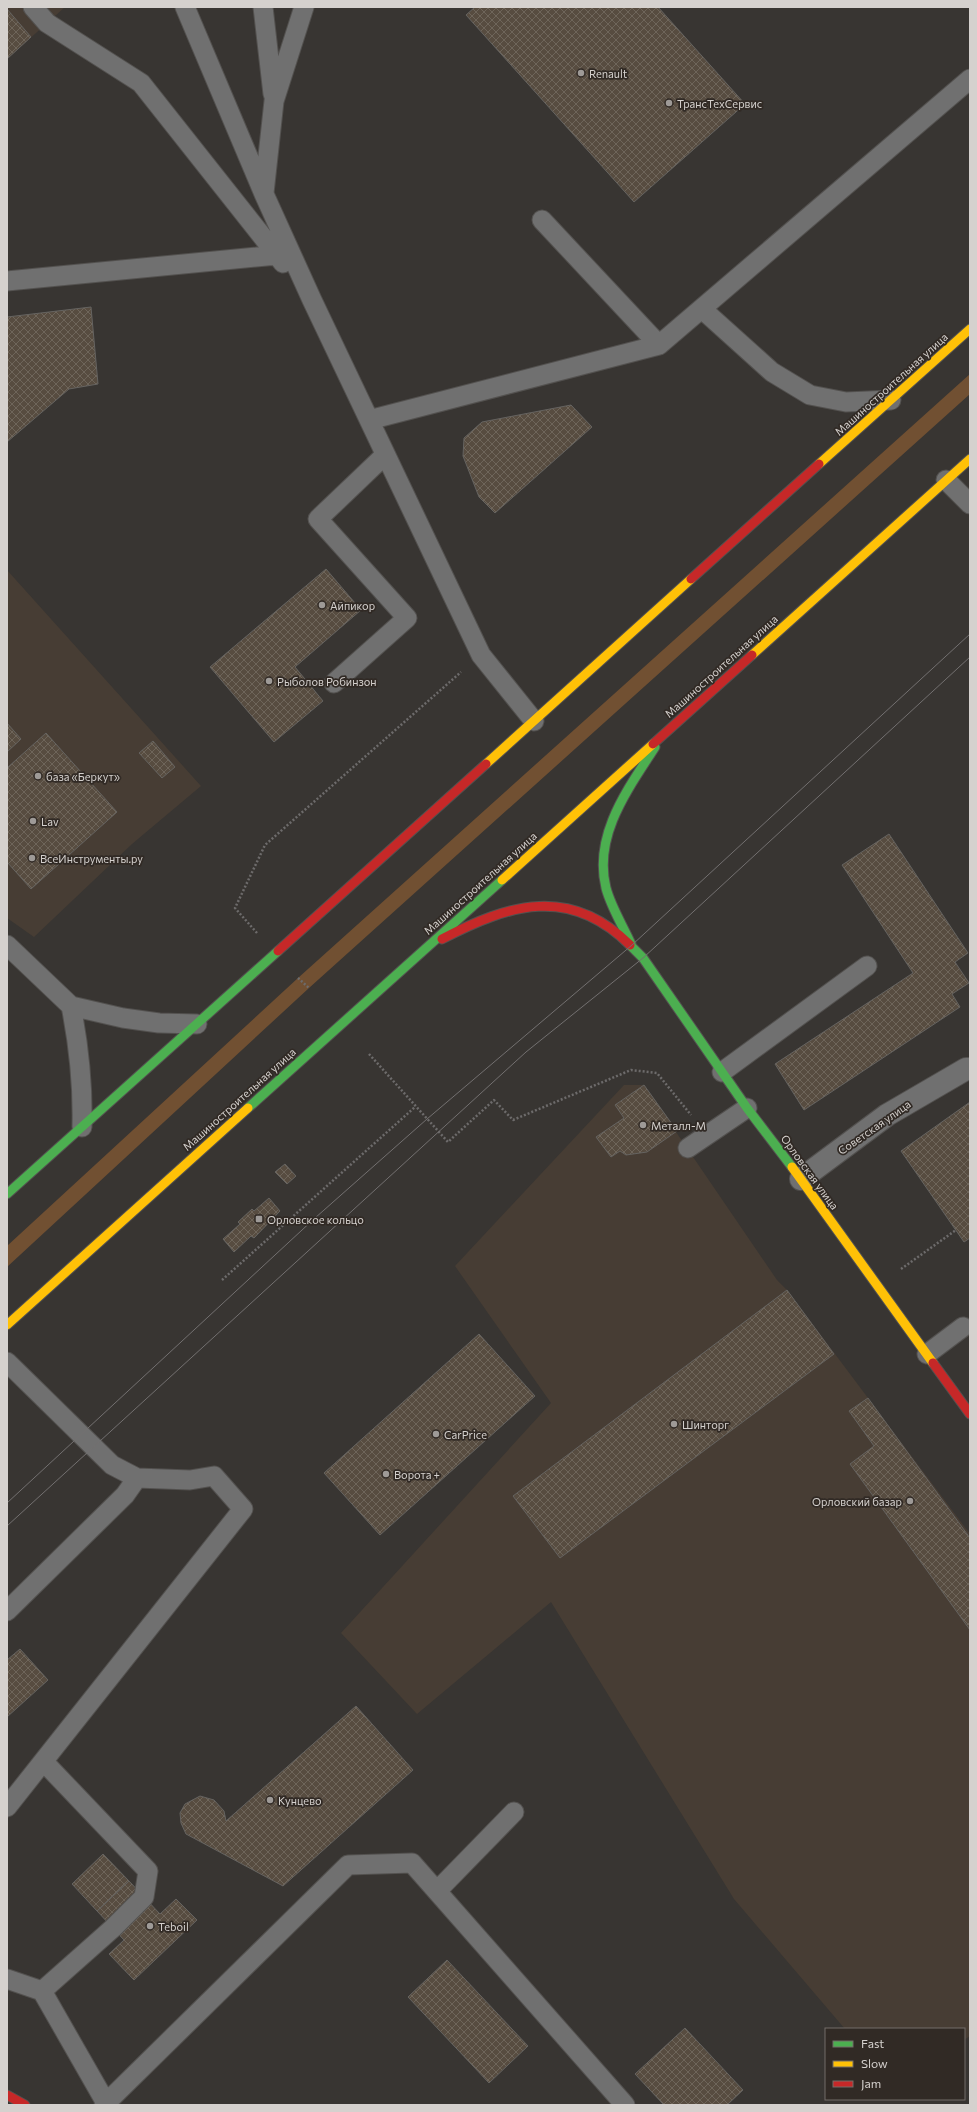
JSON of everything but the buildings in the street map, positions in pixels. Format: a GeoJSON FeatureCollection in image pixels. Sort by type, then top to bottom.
{"type":"FeatureCollection","features":[{"type":"Feature","properties":{"kind":"main road","name":"Машиностроительная улица"},"geometry":{"type":"LineString","coordinates":[[7,1194],[970,329]]}},
{"type":"Feature","properties":{"kind":"main road","name":"Машиностроительная улица"},"geometry":{"type":"LineString","coordinates":[[7,1325],[970,459]]}},
{"type":"Feature","properties":{"kind":"main road"},"geometry":{"type":"LineString","coordinates":[[632,945],[606,887],[603,857],[610,825],[621,799],[663,734]]}},
{"type":"Feature","properties":{"kind":"main road"},"geometry":{"type":"LineString","coordinates":[[423,950],[464,927],[494,914],[528,905],[565,905],[591,914],[632,945]]}},
{"type":"Feature","properties":{"kind":"main road","name":"Орловская улица"},"geometry":{"type":"LineString","coordinates":[[632,945],[643,958],[747,1108],[801,1179],[970,1414]]}},
{"type":"Feature","properties":{"kind":"main road"},"geometry":{"type":"LineString","coordinates":[[7,2095],[25,2105]]}},
{"type":"Feature","properties":{"kind":"street","name":"Советская улица"},"geometry":{"type":"LineString","coordinates":[[801,1179],[887,1115],[966,1069],[970,1069]]}},
{"type":"Feature","properties":{"kind":"lane"},"geometry":{"type":"LineString","coordinates":[[33,7],[47,23],[141,83],[312,300]]}},
{"type":"Feature","properties":{"kind":"lane"},"geometry":{"type":"LineString","coordinates":[[185,7],[264,194],[312,300],[481,655],[534,721]]}},
{"type":"Feature","properties":{"kind":"lane"},"geometry":{"type":"LineString","coordinates":[[263,7],[274,101]]}},
{"type":"Feature","properties":{"kind":"lane"},"geometry":{"type":"LineString","coordinates":[[264,194],[274,101],[304,7]]}},
{"type":"Feature","properties":{"kind":"lane"},"geometry":{"type":"LineString","coordinates":[[369,420],[659,345],[970,79]]}},
{"type":"Feature","properties":{"kind":"lane"},"geometry":{"type":"LineString","coordinates":[[542,220],[659,345]]}},
{"type":"Feature","properties":{"kind":"lane"},"geometry":{"type":"LineString","coordinates":[[7,281],[277,255]]}},
{"type":"Feature","properties":{"kind":"lane"},"geometry":{"type":"LineString","coordinates":[[702,309],[772,372],[810,395],[846,402],[891,400]]}},
{"type":"Feature","properties":{"kind":"lane"},"geometry":{"type":"LineString","coordinates":[[334,683],[407,618],[318,519],[386,454]]}},
{"type":"Feature","properties":{"kind":"lane"},"geometry":{"type":"LineString","coordinates":[[946,480],[970,504]]}},
{"type":"Feature","properties":{"kind":"lane"},"geometry":{"type":"LineString","coordinates":[[7,945],[71,1006],[123,1018],[159,1023],[197,1024]]}},
{"type":"Feature","properties":{"kind":"lane"},"geometry":{"type":"LineString","coordinates":[[722,1072],[867,966]]}},
{"type":"Feature","properties":{"kind":"lane"},"geometry":{"type":"LineString","coordinates":[[71,1006],[77,1037],[83,1092],[82,1126]]}},
{"type":"Feature","properties":{"kind":"lane"},"geometry":{"type":"LineString","coordinates":[[688,1148],[706,1134],[747,1108]]}},
{"type":"Feature","properties":{"kind":"lane"},"geometry":{"type":"LineString","coordinates":[[927,1354],[963,1327]]}},
{"type":"Feature","properties":{"kind":"lane"},"geometry":{"type":"LineString","coordinates":[[7,1362],[112,1464],[137,1478],[190,1480],[214,1476],[243,1509],[7,1807]]}},
{"type":"Feature","properties":{"kind":"lane"},"geometry":{"type":"LineString","coordinates":[[7,1611],[125,1495],[137,1478]]}},
{"type":"Feature","properties":{"kind":"lane"},"geometry":{"type":"LineString","coordinates":[[42,1991],[113,1928],[144,1897],[148,1871],[44,1762]]}},
{"type":"Feature","properties":{"kind":"lane"},"geometry":{"type":"LineString","coordinates":[[437,1891],[514,1812]]}},
{"type":"Feature","properties":{"kind":"lane"},"geometry":{"type":"LineString","coordinates":[[7,1979],[42,1991],[105,2104],[348,1865],[412,1863],[625,2105]]}},
{"type":"Feature","properties":{"kind":"path"},"geometry":{"type":"LineString","coordinates":[[258,934],[235,908],[265,844],[481,655]]}},
{"type":"Feature","properties":{"kind":"path"},"geometry":{"type":"LineString","coordinates":[[298,978],[309,988]]}},
{"type":"Feature","properties":{"kind":"path"},"geometry":{"type":"LineString","coordinates":[[369,1054],[448,1142],[494,1100],[513,1120],[631,1070],[657,1073],[706,1134]]}},
{"type":"Feature","properties":{"kind":"path"},"geometry":{"type":"LineString","coordinates":[[222,1280],[416,1107]]}},
{"type":"Feature","properties":{"kind":"path"},"geometry":{"type":"LineString","coordinates":[[878,1286],[956,1230]]}},
{"type":"Feature","properties":{"kind":"shaded area"},"geometry":{"type":"Polygon","coordinates":[[[7,7],[65,7],[7,59],[7,7]]]}},
{"type":"Feature","properties":{"kind":"shaded area"},"geometry":{"type":"Polygon","coordinates":[[[970,374],[970,394],[309,988],[7,1267],[7,1246],[298,978],[970,374]]]}},
{"type":"Feature","properties":{"kind":"shaded area"},"geometry":{"type":"Polygon","coordinates":[[[7,570],[201,786],[132,844],[34,937],[7,918],[7,570]]]}},
{"type":"Feature","properties":{"kind":"shaded area"},"geometry":{"type":"Polygon","coordinates":[[[624,1085],[644,1085],[777,1280],[787,1290],[970,1534],[970,2036],[965,2039],[965,2028],[844,2028],[734,1899],[551,1602],[417,1714],[341,1633],[551,1403],[455,1266],[624,1085]]]}},
{"type":"Feature","properties":{"kind":"tram line"},"geometry":{"type":"LineString","coordinates":[[7,1503],[315,1218],[427,1119],[632,945],[970,634]]}},
{"type":"Feature","properties":{"kind":"tram line"},"geometry":{"type":"LineString","coordinates":[[7,1526],[526,1052],[643,958],[970,657]]}},
{"type":"Feature","properties":{"kind":"traffic: fast"},"geometry":{"type":"LineString","coordinates":[[631,944],[608,895],[603,868],[604,850],[609,831],[624,796],[655,747]]}},
{"type":"Feature","properties":{"kind":"traffic: fast"},"geometry":{"type":"LineString","coordinates":[[248,1108],[502,880]]}},
{"type":"Feature","properties":{"kind":"traffic: fast"},"geometry":{"type":"LineString","coordinates":[[630,945],[643,958],[747,1108],[792,1167]]}},
{"type":"Feature","properties":{"kind":"traffic: fast"},"geometry":{"type":"LineString","coordinates":[[7,1194],[278,951]]}},
{"type":"Feature","properties":{"kind":"traffic: slow"},"geometry":{"type":"LineString","coordinates":[[819,464],[970,329]]}},
{"type":"Feature","properties":{"kind":"traffic: slow"},"geometry":{"type":"LineString","coordinates":[[752,655],[970,459]]}},
{"type":"Feature","properties":{"kind":"traffic: slow"},"geometry":{"type":"LineString","coordinates":[[486,764],[691,579]]}},
{"type":"Feature","properties":{"kind":"traffic: slow"},"geometry":{"type":"LineString","coordinates":[[502,880],[653,744]]}},
{"type":"Feature","properties":{"kind":"traffic: slow"},"geometry":{"type":"LineString","coordinates":[[7,1325],[248,1108]]}},
{"type":"Feature","properties":{"kind":"traffic: slow"},"geometry":{"type":"LineString","coordinates":[[792,1167],[933,1363]]}},
{"type":"Feature","properties":{"kind":"traffic: jam"},"geometry":{"type":"LineString","coordinates":[[691,579],[819,464]]}},
{"type":"Feature","properties":{"kind":"traffic: jam"},"geometry":{"type":"LineString","coordinates":[[653,744],[752,655]]}},
{"type":"Feature","properties":{"kind":"traffic: jam"},"geometry":{"type":"LineString","coordinates":[[278,951],[486,764]]}},
{"type":"Feature","properties":{"kind":"traffic: jam"},"geometry":{"type":"LineString","coordinates":[[442,939],[491,917],[515,910],[539,906],[562,908],[585,914],[607,926],[630,945]]}},
{"type":"Feature","properties":{"kind":"traffic: jam"},"geometry":{"type":"LineString","coordinates":[[933,1363],[970,1414]]}},
{"type":"Feature","properties":{"kind":"traffic: jam"},"geometry":{"type":"LineString","coordinates":[[7,2095],[25,2105]]}},
{"type":"Feature","properties":{"kind":"place","name":"Renault"},"geometry":{"type":"Point","coordinates":[581,73]}},
{"type":"Feature","properties":{"kind":"place","name":"ТрансТехСервис"},"geometry":{"type":"Point","coordinates":[669,103]}},
{"type":"Feature","properties":{"kind":"place","name":"Айпикор"},"geometry":{"type":"Point","coordinates":[322,605]}},
{"type":"Feature","properties":{"kind":"place","name":"Рыболов Робинзон"},"geometry":{"type":"Point","coordinates":[269,681]}},
{"type":"Feature","properties":{"kind":"place","name":"база «Беркут»"},"geometry":{"type":"Point","coordinates":[38,776]}},
{"type":"Feature","properties":{"kind":"place","name":"Lav"},"geometry":{"type":"Point","coordinates":[33,821]}},
{"type":"Feature","properties":{"kind":"place","name":"ВсеИнструменты.ру"},"geometry":{"type":"Point","coordinates":[32,858]}},
{"type":"Feature","properties":{"kind":"place","name":"Металл-М"},"geometry":{"type":"Point","coordinates":[643,1125]}},
{"type":"Feature","properties":{"kind":"place","name":"Орловское кольцо"},"geometry":{"type":"Point","coordinates":[259,1219]}},
{"type":"Feature","properties":{"kind":"place","name":"Шинторг"},"geometry":{"type":"Point","coordinates":[674,1424]}},
{"type":"Feature","properties":{"kind":"place","name":"CarPrice"},"geometry":{"type":"Point","coordinates":[436,1434]}},
{"type":"Feature","properties":{"kind":"place","name":"Ворота +"},"geometry":{"type":"Point","coordinates":[386,1474]}},
{"type":"Feature","properties":{"kind":"place","name":"Орловский базар"},"geometry":{"type":"Point","coordinates":[910,1501]}},
{"type":"Feature","properties":{"kind":"place","name":"Кунцево"},"geometry":{"type":"Point","coordinates":[270,1800]}},
{"type":"Feature","properties":{"kind":"place","name":"Teboil"},"geometry":{"type":"Point","coordinates":[150,1926]}}]}
